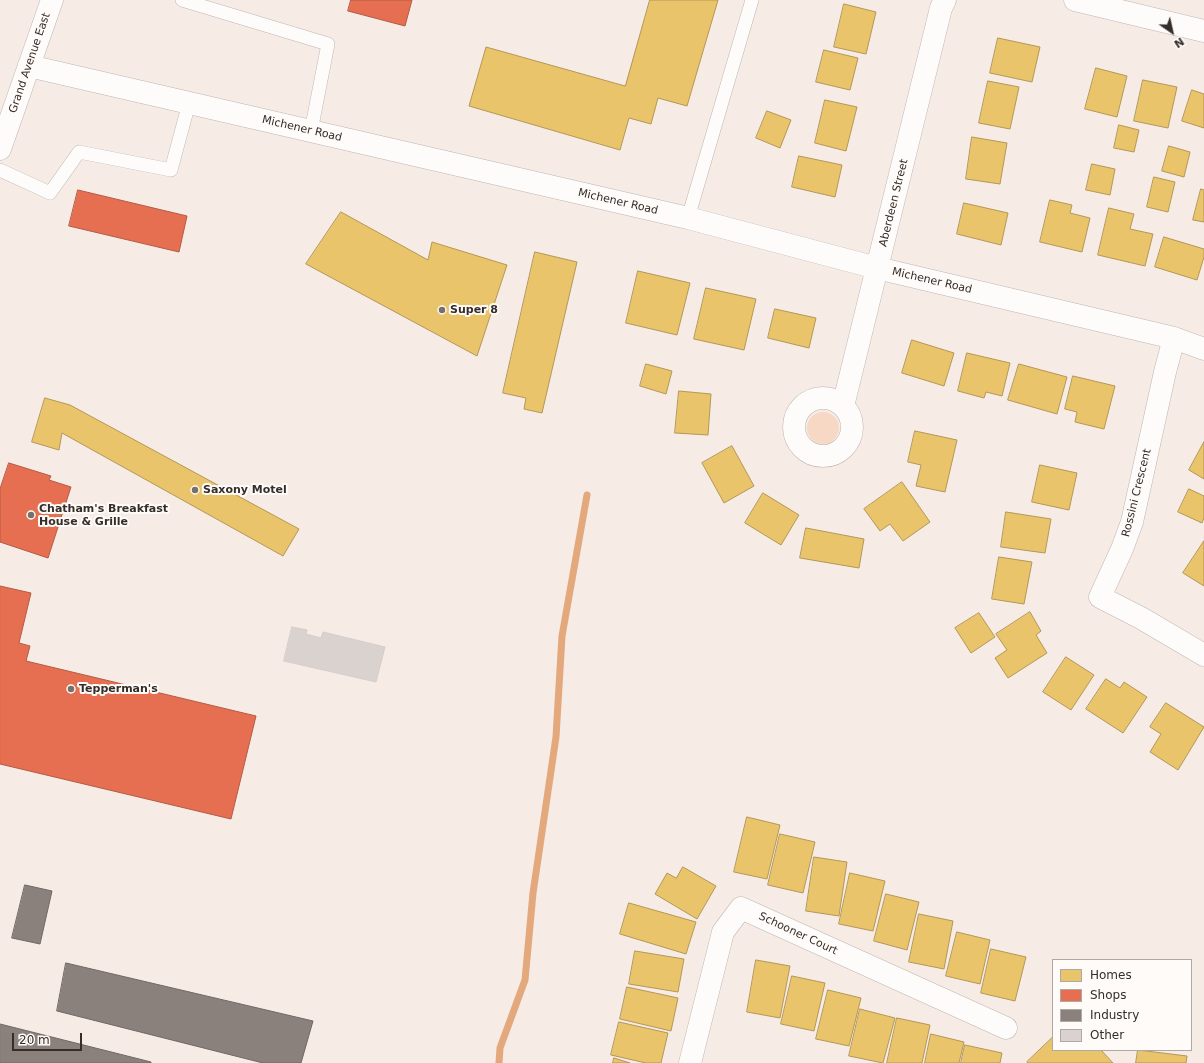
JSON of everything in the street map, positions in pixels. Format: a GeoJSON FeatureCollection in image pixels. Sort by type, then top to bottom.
{"type":"FeatureCollection","features":[{"type":"Feature","properties":{"kind":"street","name":"Grand Avenue East"},"geometry":{"type":"LineString","coordinates":[[0,149],[52,0]]}},
{"type":"Feature","properties":{"kind":"street","name":"Aberdeen Street"},"geometry":{"type":"LineString","coordinates":[[843,406],[941,8],[945,0]]}},
{"type":"Feature","properties":{"kind":"street"},"geometry":{"type":"LineString","coordinates":[[1075,0],[1204,31]]}},
{"type":"Feature","properties":{"kind":"street","name":"Michener Road"},"geometry":{"type":"LineString","coordinates":[[29,66],[688,218],[877,268],[1174,338],[1204,349]]}},
{"type":"Feature","properties":{"kind":"street","name":"Rossini Crescent"},"geometry":{"type":"LineString","coordinates":[[1174,338],[1165,372],[1132,522],[1100,597],[1141,618],[1204,655]]}},
{"type":"Feature","properties":{"kind":"street","name":"Schooner Court"},"geometry":{"type":"LineString","coordinates":[[690,1063],[722,932],[741,908],[1006,1028]]}},
{"type":"Feature","properties":{"kind":"lane"},"geometry":{"type":"LineString","coordinates":[[182,0],[328,44],[311,131]]}},
{"type":"Feature","properties":{"kind":"lane"},"geometry":{"type":"LineString","coordinates":[[688,218],[752,0]]}},
{"type":"Feature","properties":{"kind":"lane"},"geometry":{"type":"LineString","coordinates":[[0,170],[50,193],[79,152],[171,170],[189,103]]}},
{"type":"Feature","properties":{"kind":"shaded area"},"geometry":{"type":"Polygon","coordinates":[[[820,412],[826,412],[836,419],[839,428],[838,434],[832,441],[826,444],[820,444],[810,437],[807,431],[807,425],[814,415],[820,412]]]}},
{"type":"Feature","properties":{"kind":"building: Homes"},"geometry":{"type":"Polygon","coordinates":[[[650,0],[718,0],[687,106],[658,98],[651,124],[629,118],[620,150],[469,106],[486,47],[625,86],[650,0]]]}},
{"type":"Feature","properties":{"kind":"building: Homes"},"geometry":{"type":"Polygon","coordinates":[[[844,4],[876,12],[866,54],[834,47],[844,4]]]}},
{"type":"Feature","properties":{"kind":"building: Homes"},"geometry":{"type":"Polygon","coordinates":[[[998,38],[1040,47],[1032,82],[990,73],[998,38]]]}},
{"type":"Feature","properties":{"kind":"building: Homes"},"geometry":{"type":"Polygon","coordinates":[[[824,50],[858,58],[850,90],[816,82],[824,50]]]}},
{"type":"Feature","properties":{"kind":"building: Homes"},"geometry":{"type":"Polygon","coordinates":[[[1096,68],[1127,76],[1117,117],[1085,109],[1096,68]]]}},
{"type":"Feature","properties":{"kind":"building: Homes"},"geometry":{"type":"Polygon","coordinates":[[[1143,80],[1177,87],[1168,128],[1134,121],[1143,80]]]}},
{"type":"Feature","properties":{"kind":"building: Homes"},"geometry":{"type":"Polygon","coordinates":[[[988,81],[1019,87],[1010,129],[979,123],[988,81]]]}},
{"type":"Feature","properties":{"kind":"building: Homes"},"geometry":{"type":"Polygon","coordinates":[[[1192,90],[1204,94],[1204,128],[1182,121],[1192,90]]]}},
{"type":"Feature","properties":{"kind":"building: Homes"},"geometry":{"type":"Polygon","coordinates":[[[825,100],[857,107],[846,151],[815,143],[825,100]]]}},
{"type":"Feature","properties":{"kind":"building: Homes"},"geometry":{"type":"Polygon","coordinates":[[[767,111],[791,120],[780,148],[756,138],[767,111]]]}},
{"type":"Feature","properties":{"kind":"building: Homes"},"geometry":{"type":"Polygon","coordinates":[[[1119,125],[1139,130],[1134,152],[1114,148],[1119,125]]]}},
{"type":"Feature","properties":{"kind":"building: Homes"},"geometry":{"type":"Polygon","coordinates":[[[972,137],[1007,143],[1000,184],[966,179],[972,137]]]}},
{"type":"Feature","properties":{"kind":"building: Homes"},"geometry":{"type":"Polygon","coordinates":[[[1169,146],[1190,152],[1184,177],[1162,171],[1169,146]]]}},
{"type":"Feature","properties":{"kind":"building: Homes"},"geometry":{"type":"Polygon","coordinates":[[[799,156],[842,165],[835,197],[792,187],[799,156]]]}},
{"type":"Feature","properties":{"kind":"building: Homes"},"geometry":{"type":"Polygon","coordinates":[[[1092,164],[1115,169],[1110,195],[1086,190],[1092,164]]]}},
{"type":"Feature","properties":{"kind":"building: Homes"},"geometry":{"type":"Polygon","coordinates":[[[1154,177],[1175,182],[1168,212],[1147,207],[1154,177]]]}},
{"type":"Feature","properties":{"kind":"building: Homes"},"geometry":{"type":"Polygon","coordinates":[[[1201,189],[1204,190],[1204,222],[1193,220],[1201,189]]]}},
{"type":"Feature","properties":{"kind":"building: Homes"},"geometry":{"type":"Polygon","coordinates":[[[1050,200],[1072,205],[1070,213],[1090,218],[1082,252],[1040,242],[1050,200]]]}},
{"type":"Feature","properties":{"kind":"building: Homes"},"geometry":{"type":"Polygon","coordinates":[[[964,203],[1008,213],[1001,245],[957,234],[964,203]]]}},
{"type":"Feature","properties":{"kind":"building: Homes"},"geometry":{"type":"Polygon","coordinates":[[[1109,208],[1134,214],[1130,229],[1153,234],[1145,266],[1098,255],[1109,208]]]}},
{"type":"Feature","properties":{"kind":"building: Homes","name":"Super 8"},"geometry":{"type":"Polygon","coordinates":[[[341,212],[428,260],[432,242],[507,265],[477,356],[306,264],[341,212]]]}},
{"type":"Feature","properties":{"kind":"building: Homes"},"geometry":{"type":"Polygon","coordinates":[[[1164,237],[1204,249],[1204,257],[1197,280],[1155,267],[1164,237]]]}},
{"type":"Feature","properties":{"kind":"building: Homes"},"geometry":{"type":"Polygon","coordinates":[[[535,252],[577,262],[542,413],[524,409],[526,398],[503,393],[535,252]]]}},
{"type":"Feature","properties":{"kind":"building: Homes"},"geometry":{"type":"Polygon","coordinates":[[[638,271],[690,283],[677,335],[626,323],[638,271]]]}},
{"type":"Feature","properties":{"kind":"building: Homes"},"geometry":{"type":"Polygon","coordinates":[[[706,288],[756,299],[744,350],[694,339],[706,288]]]}},
{"type":"Feature","properties":{"kind":"building: Homes"},"geometry":{"type":"Polygon","coordinates":[[[775,309],[816,318],[809,348],[768,338],[775,309]]]}},
{"type":"Feature","properties":{"kind":"building: Homes"},"geometry":{"type":"Polygon","coordinates":[[[912,340],[954,353],[944,386],[902,373],[912,340]]]}},
{"type":"Feature","properties":{"kind":"building: Homes"},"geometry":{"type":"Polygon","coordinates":[[[967,353],[1010,363],[1002,396],[986,392],[984,398],[958,391],[967,353]]]}},
{"type":"Feature","properties":{"kind":"building: Homes"},"geometry":{"type":"Polygon","coordinates":[[[646,364],[672,371],[666,394],[640,386],[646,364]]]}},
{"type":"Feature","properties":{"kind":"building: Homes"},"geometry":{"type":"Polygon","coordinates":[[[1019,364],[1067,377],[1057,414],[1008,400],[1019,364]]]}},
{"type":"Feature","properties":{"kind":"building: Homes"},"geometry":{"type":"Polygon","coordinates":[[[1073,376],[1115,386],[1104,429],[1075,422],[1077,412],[1065,409],[1073,376]]]}},
{"type":"Feature","properties":{"kind":"building: Homes"},"geometry":{"type":"Polygon","coordinates":[[[679,391],[711,394],[708,435],[675,433],[679,391]]]}},
{"type":"Feature","properties":{"kind":"building: Homes","name":"Saxony Motel"},"geometry":{"type":"Polygon","coordinates":[[[45,398],[70,405],[299,529],[283,556],[62,433],[59,450],[32,442],[45,398]]]}},
{"type":"Feature","properties":{"kind":"building: Homes"},"geometry":{"type":"Polygon","coordinates":[[[915,431],[957,440],[945,492],[916,486],[921,465],[908,462],[915,431]]]}},
{"type":"Feature","properties":{"kind":"building: Homes"},"geometry":{"type":"Polygon","coordinates":[[[1204,442],[1204,479],[1189,470],[1204,442]]]}},
{"type":"Feature","properties":{"kind":"building: Homes"},"geometry":{"type":"Polygon","coordinates":[[[732,446],[754,486],[724,503],[702,463],[732,446]]]}},
{"type":"Feature","properties":{"kind":"building: Homes"},"geometry":{"type":"Polygon","coordinates":[[[1040,465],[1077,473],[1069,510],[1032,502],[1040,465]]]}},
{"type":"Feature","properties":{"kind":"building: Homes"},"geometry":{"type":"Polygon","coordinates":[[[902,482],[930,522],[903,541],[890,524],[880,531],[864,509],[902,482]]]}},
{"type":"Feature","properties":{"kind":"building: Homes"},"geometry":{"type":"Polygon","coordinates":[[[1189,489],[1204,496],[1204,518],[1202,523],[1178,512],[1189,489]]]}},
{"type":"Feature","properties":{"kind":"building: Homes"},"geometry":{"type":"Polygon","coordinates":[[[763,493],[799,515],[781,545],[745,523],[763,493]]]}},
{"type":"Feature","properties":{"kind":"building: Homes"},"geometry":{"type":"Polygon","coordinates":[[[1006,512],[1051,519],[1045,553],[1001,547],[1006,512]]]}},
{"type":"Feature","properties":{"kind":"building: Homes"},"geometry":{"type":"Polygon","coordinates":[[[806,528],[864,539],[859,568],[800,558],[806,528]]]}},
{"type":"Feature","properties":{"kind":"building: Homes"},"geometry":{"type":"Polygon","coordinates":[[[1204,541],[1204,586],[1183,573],[1204,541]]]}},
{"type":"Feature","properties":{"kind":"building: Homes"},"geometry":{"type":"Polygon","coordinates":[[[999,557],[1032,562],[1024,604],[992,599],[999,557]]]}},
{"type":"Feature","properties":{"kind":"building: Homes"},"geometry":{"type":"Polygon","coordinates":[[[1030,612],[1041,631],[1036,635],[1047,653],[1008,678],[995,658],[1007,650],[996,634],[1030,612]]]}},
{"type":"Feature","properties":{"kind":"building: Homes"},"geometry":{"type":"Polygon","coordinates":[[[979,613],[995,637],[971,653],[955,628],[979,613]]]}},
{"type":"Feature","properties":{"kind":"building: Homes"},"geometry":{"type":"Polygon","coordinates":[[[1066,657],[1094,675],[1071,710],[1043,692],[1066,657]]]}},
{"type":"Feature","properties":{"kind":"building: Homes"},"geometry":{"type":"Polygon","coordinates":[[[1106,679],[1120,688],[1124,682],[1147,697],[1123,733],[1086,709],[1106,679]]]}},
{"type":"Feature","properties":{"kind":"building: Homes"},"geometry":{"type":"Polygon","coordinates":[[[1166,703],[1204,727],[1178,770],[1150,752],[1161,734],[1150,727],[1166,703]]]}},
{"type":"Feature","properties":{"kind":"building: Homes"},"geometry":{"type":"Polygon","coordinates":[[[747,817],[780,825],[767,879],[734,872],[747,817]]]}},
{"type":"Feature","properties":{"kind":"building: Homes"},"geometry":{"type":"Polygon","coordinates":[[[780,834],[815,842],[803,893],[768,885],[780,834]]]}},
{"type":"Feature","properties":{"kind":"building: Homes"},"geometry":{"type":"Polygon","coordinates":[[[814,857],[847,862],[839,916],[806,911],[814,857]]]}},
{"type":"Feature","properties":{"kind":"building: Homes"},"geometry":{"type":"Polygon","coordinates":[[[683,867],[716,886],[697,919],[655,894],[667,873],[676,878],[683,867]]]}},
{"type":"Feature","properties":{"kind":"building: Homes"},"geometry":{"type":"Polygon","coordinates":[[[850,873],[885,881],[873,931],[839,924],[850,873]]]}},
{"type":"Feature","properties":{"kind":"building: Homes"},"geometry":{"type":"Polygon","coordinates":[[[886,894],[919,902],[907,950],[874,941],[886,894]]]}},
{"type":"Feature","properties":{"kind":"building: Homes"},"geometry":{"type":"Polygon","coordinates":[[[629,903],[696,922],[686,954],[620,934],[629,903]]]}},
{"type":"Feature","properties":{"kind":"building: Homes"},"geometry":{"type":"Polygon","coordinates":[[[919,914],[953,921],[944,969],[909,962],[919,914]]]}},
{"type":"Feature","properties":{"kind":"building: Homes"},"geometry":{"type":"Polygon","coordinates":[[[957,932],[990,940],[980,984],[946,976],[957,932]]]}},
{"type":"Feature","properties":{"kind":"building: Homes"},"geometry":{"type":"Polygon","coordinates":[[[991,949],[1026,957],[1015,1001],[981,993],[991,949]]]}},
{"type":"Feature","properties":{"kind":"building: Homes"},"geometry":{"type":"Polygon","coordinates":[[[635,951],[684,959],[678,992],[629,984],[635,951]]]}},
{"type":"Feature","properties":{"kind":"building: Homes"},"geometry":{"type":"Polygon","coordinates":[[[756,960],[790,966],[780,1018],[747,1012],[756,960]]]}},
{"type":"Feature","properties":{"kind":"building: Homes"},"geometry":{"type":"Polygon","coordinates":[[[792,976],[825,983],[814,1031],[781,1024],[792,976]]]}},
{"type":"Feature","properties":{"kind":"building: Homes"},"geometry":{"type":"Polygon","coordinates":[[[627,987],[678,998],[671,1031],[620,1019],[627,987]]]}},
{"type":"Feature","properties":{"kind":"building: Homes"},"geometry":{"type":"Polygon","coordinates":[[[828,990],[861,998],[849,1046],[816,1039],[828,990]]]}},
{"type":"Feature","properties":{"kind":"building: Homes"},"geometry":{"type":"Polygon","coordinates":[[[860,1009],[895,1018],[883,1063],[849,1056],[860,1009]]]}},
{"type":"Feature","properties":{"kind":"building: Homes"},"geometry":{"type":"Polygon","coordinates":[[[897,1018],[930,1025],[922,1063],[887,1063],[897,1018]]]}},
{"type":"Feature","properties":{"kind":"building: Homes"},"geometry":{"type":"Polygon","coordinates":[[[619,1022],[668,1033],[661,1063],[646,1063],[611,1055],[619,1022]]]}},
{"type":"Feature","properties":{"kind":"building: Homes"},"geometry":{"type":"Polygon","coordinates":[[[931,1034],[964,1042],[959,1063],[925,1063],[931,1034]]]}},
{"type":"Feature","properties":{"kind":"building: Homes"},"geometry":{"type":"Polygon","coordinates":[[[1052,1038],[1052,1051],[1102,1051],[1113,1063],[1028,1063],[1027,1062],[1052,1038]]]}},
{"type":"Feature","properties":{"kind":"building: Homes"},"geometry":{"type":"Polygon","coordinates":[[[965,1045],[1002,1053],[1000,1063],[961,1063],[965,1045]]]}},
{"type":"Feature","properties":{"kind":"building: Homes"},"geometry":{"type":"Polygon","coordinates":[[[1138,1051],[1187,1056],[1186,1063],[1136,1063],[1138,1051]]]}},
{"type":"Feature","properties":{"kind":"building: Homes"},"geometry":{"type":"Polygon","coordinates":[[[614,1058],[630,1063],[613,1063],[614,1058]]]}},
{"type":"Feature","properties":{"kind":"building: Shops"},"geometry":{"type":"Polygon","coordinates":[[[351,0],[412,0],[405,26],[348,11],[351,0]]]}},
{"type":"Feature","properties":{"kind":"building: Shops"},"geometry":{"type":"Polygon","coordinates":[[[78,190],[187,216],[179,252],[69,226],[78,190]]]}},
{"type":"Feature","properties":{"kind":"building: Shops","name":"Chatham's Breakfast House & Grille"},"geometry":{"type":"Polygon","coordinates":[[[9,463],[51,476],[49,480],[71,487],[48,558],[0,542],[0,489],[9,463]]]}},
{"type":"Feature","properties":{"kind":"building: Shops","name":"Tepperman's"},"geometry":{"type":"Polygon","coordinates":[[[0,586],[31,593],[19,643],[30,646],[26,661],[256,716],[231,819],[0,764],[0,586]]]}},
{"type":"Feature","properties":{"kind":"building: Industry"},"geometry":{"type":"Polygon","coordinates":[[[25,885],[52,891],[40,944],[12,938],[25,885]]]}},
{"type":"Feature","properties":{"kind":"building: Industry"},"geometry":{"type":"Polygon","coordinates":[[[66,963],[313,1021],[301,1063],[263,1063],[57,1011],[66,963]]]}},
{"type":"Feature","properties":{"kind":"building: Industry"},"geometry":{"type":"Polygon","coordinates":[[[0,1024],[151,1062],[151,1063],[0,1063],[0,1024]]]}},
{"type":"Feature","properties":{"kind":"building: Other"},"geometry":{"type":"Polygon","coordinates":[[[292,627],[307,630],[306,634],[321,638],[323,632],[385,647],[376,682],[284,661],[292,627]]]}},
{"type":"Feature","properties":{"kind":"waterway"},"geometry":{"type":"LineString","coordinates":[[499,1063],[500,1048],[525,980],[533,893],[556,737],[562,636],[587,495]]}},
{"type":"Feature","properties":{"kind":"place","name":"Super 8"},"geometry":{"type":"Point","coordinates":[442,310]}},
{"type":"Feature","properties":{"kind":"place","name":"Saxony Motel"},"geometry":{"type":"Point","coordinates":[195,490]}},
{"type":"Feature","properties":{"kind":"place","name":"Chatham's Breakfast House & Grille"},"geometry":{"type":"Point","coordinates":[31,515]}},
{"type":"Feature","properties":{"kind":"place","name":"Tepperman's"},"geometry":{"type":"Point","coordinates":[71,689]}}]}
